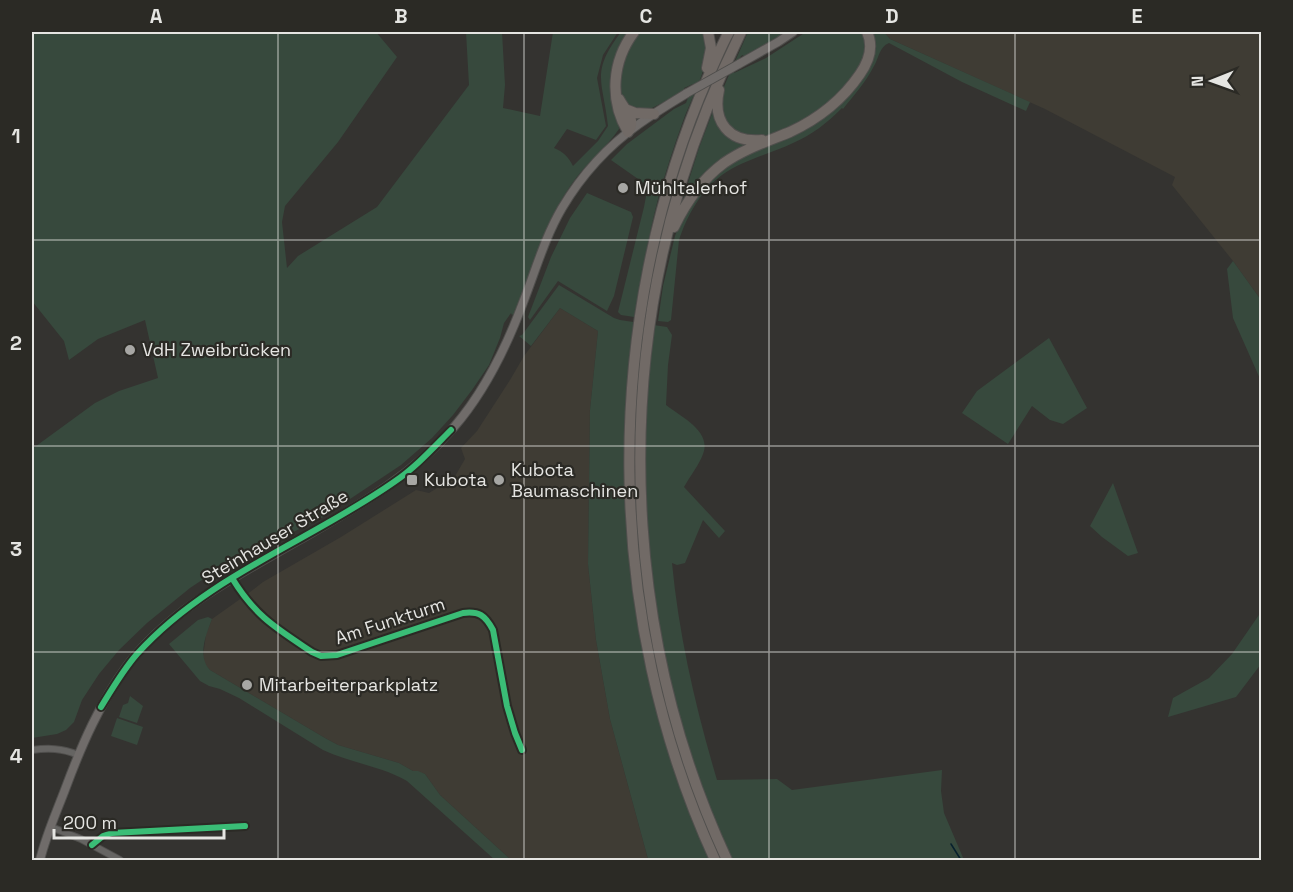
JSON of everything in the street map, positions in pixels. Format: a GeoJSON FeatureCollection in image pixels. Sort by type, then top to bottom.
{"type":"FeatureCollection","features":[{"type":"Feature","properties":{"kind":"highway"},"geometry":{"type":"LineString","coordinates":[[616,87],[620,101],[632,119],[632,127],[628,132],[619,111],[616,96],[616,87],[617,68],[623,48],[634,32]]}},
{"type":"Feature","properties":{"kind":"highway"},"geometry":{"type":"LineString","coordinates":[[702,92],[711,48],[708,32]]}},
{"type":"Feature","properties":{"kind":"highway"},"geometry":{"type":"LineString","coordinates":[[715,861],[685,788],[654,679],[637,585],[630,499],[630,422],[641,312],[652,252],[667,192],[702,92],[729,32]]}},
{"type":"Feature","properties":{"kind":"highway"},"geometry":{"type":"LineString","coordinates":[[727,861],[695,782],[664,677],[647,581],[641,500],[641,423],[649,331],[664,249],[695,140],[741,32]]}},
{"type":"Feature","properties":{"kind":"highway"},"geometry":{"type":"LineString","coordinates":[[664,249],[681,212],[694,192],[717,168],[732,158],[814,119],[850,88],[868,59],[870,41],[867,32]]}},
{"type":"Feature","properties":{"kind":"highway"},"geometry":{"type":"LineString","coordinates":[[730,54],[718,93],[717,109],[721,123],[731,134],[740,139],[756,141],[771,139]]}},
{"type":"Feature","properties":{"kind":"highway"},"geometry":{"type":"LineString","coordinates":[[625,109],[635,113],[654,114]]}},
{"type":"Feature","properties":{"kind":"main road","name":"Steinhauser Straße"},"geometry":{"type":"LineString","coordinates":[[40,861],[78,754],[101,707],[138,653],[168,624],[205,596],[339,517],[395,482],[417,464],[452,430],[475,401],[511,333],[547,238],[562,208],[581,180],[600,158],[628,132],[654,114],[793,32]]}},
{"type":"Feature","properties":{"kind":"street","name":"Am Funkturm"},"geometry":{"type":"LineString","coordinates":[[232,578],[263,618],[321,656],[337,655],[463,614],[474,612],[479,614],[489,622],[493,630],[507,706],[522,750]]}},
{"type":"Feature","properties":{"kind":"street"},"geometry":{"type":"LineString","coordinates":[[32,750],[53,748],[78,754]]}},
{"type":"Feature","properties":{"kind":"street"},"geometry":{"type":"LineString","coordinates":[[92,845],[103,836],[112,833],[245,826]]}},
{"type":"Feature","properties":{"kind":"street"},"geometry":{"type":"LineString","coordinates":[[51,827],[92,845],[120,861]]}},
{"type":"Feature","properties":{"kind":"shaded area"},"geometry":{"type":"Polygon","coordinates":[[[884,32],[1261,32],[1261,300],[1172,185],[1175,177],[1045,109],[890,39],[884,32]]]}},
{"type":"Feature","properties":{"kind":"shaded area"},"geometry":{"type":"Polygon","coordinates":[[[560,308],[598,331],[590,410],[588,564],[596,640],[610,719],[648,859],[646,860],[511,860],[440,795],[425,774],[413,771],[399,763],[338,745],[210,670],[204,664],[206,634],[212,619],[263,582],[416,490],[429,493],[454,478],[465,459],[461,448],[477,431],[524,356],[560,308]]]}},
{"type":"Feature","properties":{"kind":"green space"},"geometry":{"type":"Polygon","coordinates":[[[32,32],[376,32],[397,57],[338,142],[285,206],[282,222],[287,268],[298,256],[377,207],[469,85],[466,32],[502,32],[505,85],[503,108],[540,116],[553,32],[618,32],[603,55],[597,78],[606,126],[596,140],[567,129],[554,148],[565,155],[573,166],[598,141],[608,126],[602,87],[602,68],[611,46],[621,32],[628,32],[619,45],[613,69],[619,129],[565,193],[541,243],[516,313],[512,315],[511,313],[504,323],[489,365],[453,415],[432,438],[401,465],[320,519],[262,544],[190,588],[147,623],[119,650],[99,674],[82,700],[74,722],[66,730],[57,734],[32,738],[32,449],[95,403],[119,391],[158,378],[145,320],[98,339],[69,360],[64,341],[32,301],[32,32]]]}},
{"type":"Feature","properties":{"kind":"green space"},"geometry":{"type":"Polygon","coordinates":[[[638,32],[706,32],[707,55],[658,199],[634,317],[621,315],[618,312],[648,186],[611,160],[627,144],[674,109],[686,103],[693,84],[684,88],[684,92],[646,111],[630,108],[622,98],[620,80],[624,58],[638,32]]]}},
{"type":"Feature","properties":{"kind":"green space"},"geometry":{"type":"Polygon","coordinates":[[[748,32],[786,32],[744,58],[743,55],[741,56],[734,73],[766,58],[806,32],[862,32],[866,49],[852,78],[825,106],[792,128],[776,135],[761,138],[745,137],[722,119],[722,91],[748,32]]]}},
{"type":"Feature","properties":{"kind":"green space"},"geometry":{"type":"Polygon","coordinates":[[[872,32],[884,32],[890,39],[1030,102],[1026,111],[962,82],[889,43],[881,50],[876,63],[860,88],[843,109],[825,124],[800,140],[730,170],[714,181],[701,196],[679,240],[671,320],[658,321],[663,286],[675,236],[691,200],[725,165],[792,135],[860,81],[872,32]]]}},
{"type":"Feature","properties":{"kind":"green space"},"geometry":{"type":"Polygon","coordinates":[[[713,111],[717,120],[750,143],[682,202],[699,148],[713,111]]]}},
{"type":"Feature","properties":{"kind":"green space"},"geometry":{"type":"Polygon","coordinates":[[[587,193],[631,212],[633,217],[614,296],[607,311],[558,281],[530,320],[528,317],[551,257],[570,218],[587,193]]]}},
{"type":"Feature","properties":{"kind":"green space"},"geometry":{"type":"Polygon","coordinates":[[[1233,261],[1261,300],[1261,381],[1233,318],[1227,269],[1233,261]]]}},
{"type":"Feature","properties":{"kind":"green space"},"geometry":{"type":"Polygon","coordinates":[[[559,285],[614,318],[667,327],[672,335],[666,405],[694,425],[703,438],[705,446],[701,458],[684,487],[725,531],[719,538],[703,520],[685,563],[677,565],[672,563],[689,673],[717,780],[777,779],[792,790],[942,770],[941,791],[944,813],[964,860],[646,860],[648,859],[610,719],[596,640],[588,564],[590,410],[598,331],[560,308],[531,346],[519,336],[559,285]]]}},
{"type":"Feature","properties":{"kind":"green space"},"geometry":{"type":"Polygon","coordinates":[[[1049,338],[1087,408],[1063,424],[1050,420],[1032,406],[1008,444],[962,413],[977,391],[1049,338]]]}},
{"type":"Feature","properties":{"kind":"green space"},"geometry":{"type":"Polygon","coordinates":[[[1113,483],[1138,553],[1128,556],[1090,526],[1113,483]]]}},
{"type":"Feature","properties":{"kind":"green space"},"geometry":{"type":"Polygon","coordinates":[[[1261,612],[1261,664],[1236,697],[1168,717],[1173,698],[1209,678],[1232,654],[1261,612]]]}},
{"type":"Feature","properties":{"kind":"green space"},"geometry":{"type":"Polygon","coordinates":[[[208,617],[212,619],[203,652],[210,670],[338,745],[399,763],[413,771],[425,774],[440,795],[511,860],[495,860],[407,781],[323,750],[239,698],[200,681],[169,644],[198,620],[208,617]]]}},
{"type":"Feature","properties":{"kind":"green space"},"geometry":{"type":"Polygon","coordinates":[[[130,696],[143,706],[137,723],[119,717],[123,705],[128,703],[130,696]]]}},
{"type":"Feature","properties":{"kind":"green space"},"geometry":{"type":"Polygon","coordinates":[[[117,718],[143,727],[137,745],[111,736],[117,718]]]}},
{"type":"Feature","properties":{"kind":"waterway"},"geometry":{"type":"LineString","coordinates":[[951,844],[961,860]]}},
{"type":"Feature","properties":{"kind":"cycle path"},"geometry":{"type":"LineString","coordinates":[[101,707],[137,654],[195,603],[227,581],[394,482],[417,464],[451,430]]}},
{"type":"Feature","properties":{"kind":"cycle path"},"geometry":{"type":"LineString","coordinates":[[232,578],[249,602],[267,620],[321,656],[337,655],[463,613],[481,615],[493,630],[507,706],[522,750]]}},
{"type":"Feature","properties":{"kind":"cycle path"},"geometry":{"type":"LineString","coordinates":[[92,845],[103,836],[112,833],[245,826]]}},
{"type":"Feature","properties":{"kind":"place","name":"Mühltalerhof"},"geometry":{"type":"Point","coordinates":[623,188]}},
{"type":"Feature","properties":{"kind":"place","name":"VdH Zweibrücken"},"geometry":{"type":"Point","coordinates":[130,350]}},
{"type":"Feature","properties":{"kind":"place","name":"Kubota"},"geometry":{"type":"Point","coordinates":[412,480]}},
{"type":"Feature","properties":{"kind":"place","name":"Kubota Baumaschinen"},"geometry":{"type":"Point","coordinates":[499,480]}},
{"type":"Feature","properties":{"kind":"place","name":"Mitarbeiterparkplatz"},"geometry":{"type":"Point","coordinates":[247,685]}}]}
